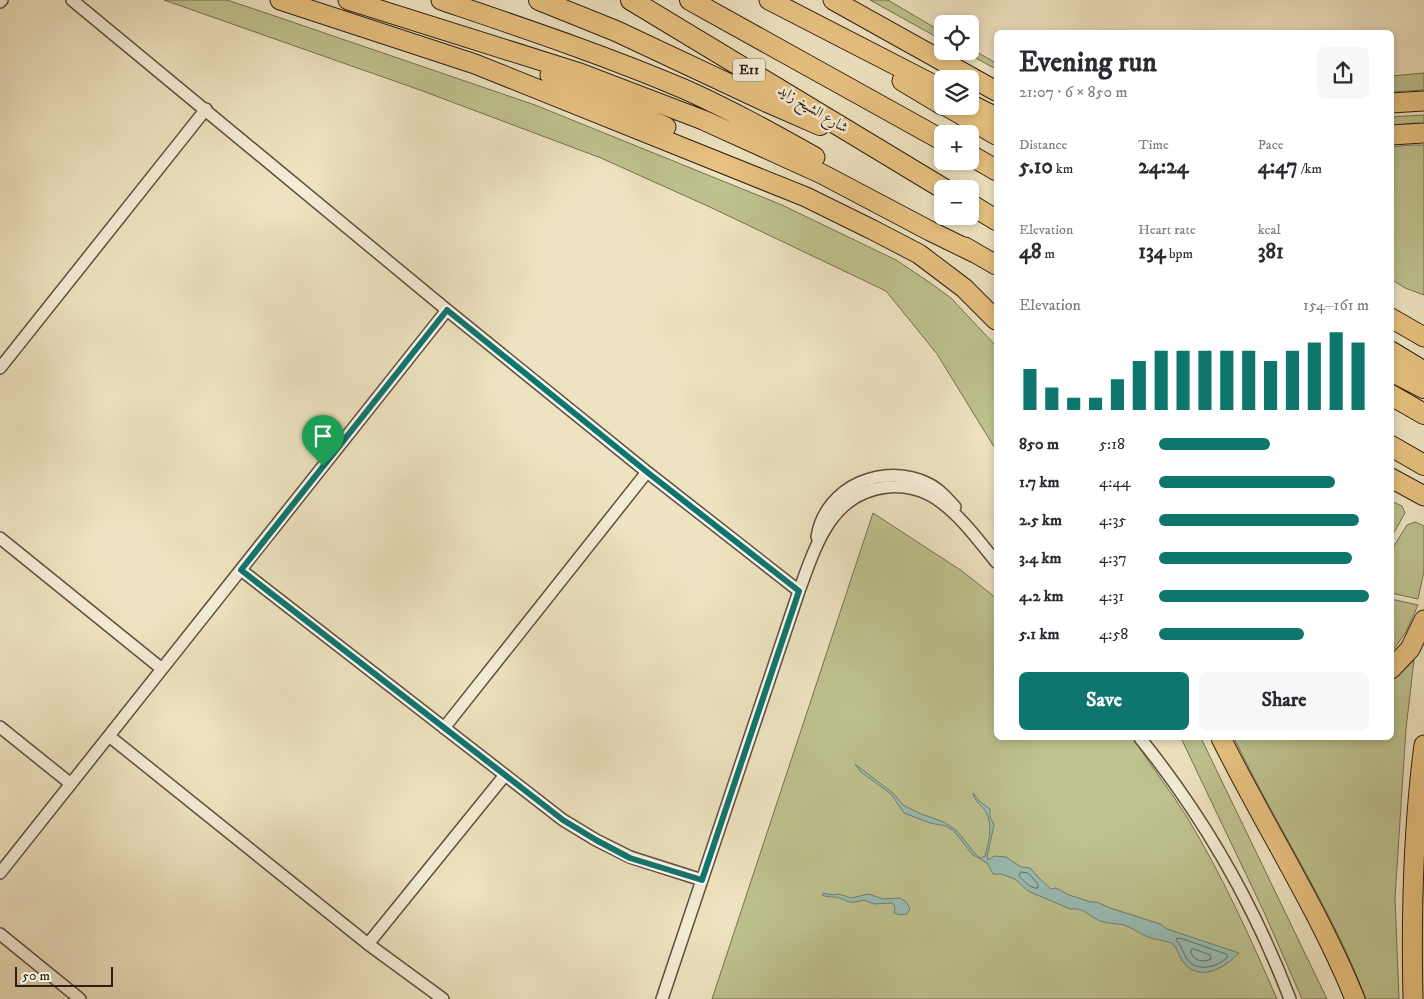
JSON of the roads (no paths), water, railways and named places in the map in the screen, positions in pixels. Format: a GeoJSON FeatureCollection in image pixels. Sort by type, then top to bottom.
{"type":"FeatureCollection","features":[{"type":"Feature","properties":{"kind":"highway"},"geometry":{"type":"LineString","coordinates":[[280,0],[484,67],[806,197]]}},
{"type":"Feature","properties":{"kind":"highway"},"geometry":{"type":"LineString","coordinates":[[348,0],[580,73],[748,139],[822,174],[975,253]]}},
{"type":"Feature","properties":{"kind":"highway"},"geometry":{"type":"LineString","coordinates":[[442,0],[579,47],[704,98],[814,157],[994,264]]}},
{"type":"Feature","properties":{"kind":"highway"},"geometry":{"type":"LineString","coordinates":[[539,0],[616,31],[790,113],[866,142]]}},
{"type":"Feature","properties":{"kind":"highway","name":"شارع الشيخ زايد"},"geometry":{"type":"LineString","coordinates":[[631,0],[866,142]]}},
{"type":"Feature","properties":{"kind":"highway","name":"E11"},"geometry":{"type":"LineString","coordinates":[[690,0],[934,136]]}},
{"type":"Feature","properties":{"kind":"highway"},"geometry":{"type":"LineString","coordinates":[[769,0],[934,85]]}},
{"type":"Feature","properties":{"kind":"highway"},"geometry":{"type":"LineString","coordinates":[[832,0],[994,91]]}},
{"type":"Feature","properties":{"kind":"highway"},"geometry":{"type":"LineString","coordinates":[[461,36],[603,98],[759,171],[806,197],[920,254],[964,288],[994,318]]}},
{"type":"Feature","properties":{"kind":"highway"},"geometry":{"type":"LineString","coordinates":[[897,36],[944,55],[994,79]]}},
{"type":"Feature","properties":{"kind":"highway"},"geometry":{"type":"LineString","coordinates":[[859,45],[890,72],[934,99]]}},
{"type":"Feature","properties":{"kind":"highway"},"geometry":{"type":"LineString","coordinates":[[1394,103],[1424,101]]}},
{"type":"Feature","properties":{"kind":"highway"},"geometry":{"type":"LineString","coordinates":[[979,108],[994,116]]}},
{"type":"Feature","properties":{"kind":"highway"},"geometry":{"type":"LineString","coordinates":[[961,115],[994,134]]}},
{"type":"Feature","properties":{"kind":"highway"},"geometry":{"type":"LineString","coordinates":[[1394,135],[1424,134]]}},
{"type":"Feature","properties":{"kind":"highway","name":"E11"},"geometry":{"type":"LineString","coordinates":[[866,142],[934,183]]}},
{"type":"Feature","properties":{"kind":"highway"},"geometry":{"type":"LineString","coordinates":[[979,160],[994,169]]}},
{"type":"Feature","properties":{"kind":"highway"},"geometry":{"type":"LineString","coordinates":[[979,210],[994,219]]}},
{"type":"Feature","properties":{"kind":"highway"},"geometry":{"type":"LineString","coordinates":[[1394,307],[1419,334]]}},
{"type":"Feature","properties":{"kind":"highway"},"geometry":{"type":"LineString","coordinates":[[1394,320],[1419,334]]}},
{"type":"Feature","properties":{"kind":"highway"},"geometry":{"type":"LineString","coordinates":[[1394,353],[1424,370]]}},
{"type":"Feature","properties":{"kind":"highway"},"geometry":{"type":"LineString","coordinates":[[1394,373],[1424,388]]}},
{"type":"Feature","properties":{"kind":"highway"},"geometry":{"type":"LineString","coordinates":[[1394,397],[1424,414]]}},
{"type":"Feature","properties":{"kind":"highway"},"geometry":{"type":"LineString","coordinates":[[1394,448],[1424,464]]}},
{"type":"Feature","properties":{"kind":"highway"},"geometry":{"type":"LineString","coordinates":[[1394,480],[1424,496]]}},
{"type":"Feature","properties":{"kind":"highway"},"geometry":{"type":"LineString","coordinates":[[1394,490],[1424,505]]}},
{"type":"Feature","properties":{"kind":"highway"},"geometry":{"type":"LineString","coordinates":[[1394,666],[1410,649],[1424,620]]}},
{"type":"Feature","properties":{"kind":"highway"},"geometry":{"type":"LineString","coordinates":[[1222,740],[1263,820],[1318,919],[1355,999]]}},
{"type":"Feature","properties":{"kind":"highway"},"geometry":{"type":"LineString","coordinates":[[1413,999],[1411,932],[1413,858],[1424,745]]}},
{"type":"Feature","properties":{"kind":"highway"},"geometry":{"type":"LineString","coordinates":[[1318,919],[1326,953],[1343,999]]}},
{"type":"Feature","properties":{"kind":"street"},"geometry":{"type":"LineString","coordinates":[[75,1],[447,310],[647,472],[799,591]]}},
{"type":"Feature","properties":{"kind":"street"},"geometry":{"type":"LineString","coordinates":[[0,368],[206,109]]}},
{"type":"Feature","properties":{"kind":"street"},"geometry":{"type":"LineString","coordinates":[[0,873],[447,310]]}},
{"type":"Feature","properties":{"kind":"street"},"geometry":{"type":"LineString","coordinates":[[444,728],[647,472]]}},
{"type":"Feature","properties":{"kind":"street"},"geometry":{"type":"LineString","coordinates":[[662,999],[816,545],[820,522],[829,506],[842,493],[858,483],[875,477],[894,475],[912,477],[930,484],[944,495],[956,508],[968,527],[994,560]]}},
{"type":"Feature","properties":{"kind":"street"},"geometry":{"type":"LineString","coordinates":[[0,538],[162,669]]}},
{"type":"Feature","properties":{"kind":"street"},"geometry":{"type":"LineString","coordinates":[[241,570],[563,820],[630,858],[702,880]]}},
{"type":"Feature","properties":{"kind":"street"},"geometry":{"type":"LineString","coordinates":[[0,727],[71,784]]}},
{"type":"Feature","properties":{"kind":"street"},"geometry":{"type":"LineString","coordinates":[[109,736],[368,944],[444,999]]}},
{"type":"Feature","properties":{"kind":"street"},"geometry":{"type":"LineString","coordinates":[[1142,740],[1160,762],[1196,814],[1228,868],[1258,924],[1290,999]]}},
{"type":"Feature","properties":{"kind":"street"},"geometry":{"type":"LineString","coordinates":[[368,944],[505,775]]}},
{"type":"Feature","properties":{"kind":"street"},"geometry":{"type":"LineString","coordinates":[[0,934],[80,999]]}},
{"type":"Feature","properties":{"kind":"water"},"geometry":{"type":"Polygon","coordinates":[[[855,764],[893,793],[903,805],[944,822],[957,831],[977,856],[981,858],[985,856],[990,826],[987,814],[973,793],[979,801],[990,809],[990,817],[994,825],[988,860],[994,856],[1006,857],[1021,867],[1030,868],[1051,889],[1056,888],[1069,895],[1097,902],[1160,924],[1167,929],[1239,953],[1227,964],[1219,968],[1212,971],[1197,972],[1183,962],[1171,943],[1148,937],[1124,925],[1101,921],[1082,910],[1070,909],[1028,891],[1015,879],[1001,874],[993,874],[987,863],[973,855],[954,831],[946,826],[930,823],[904,813],[891,794],[861,772],[855,764]]]}},
{"type":"Feature","properties":{"kind":"water"},"geometry":{"type":"Polygon","coordinates":[[[823,893],[839,894],[851,898],[869,894],[883,899],[900,898],[906,902],[910,909],[907,914],[900,915],[894,913],[895,907],[892,903],[874,904],[864,900],[851,902],[825,896],[822,895],[823,893]]]}}]}
